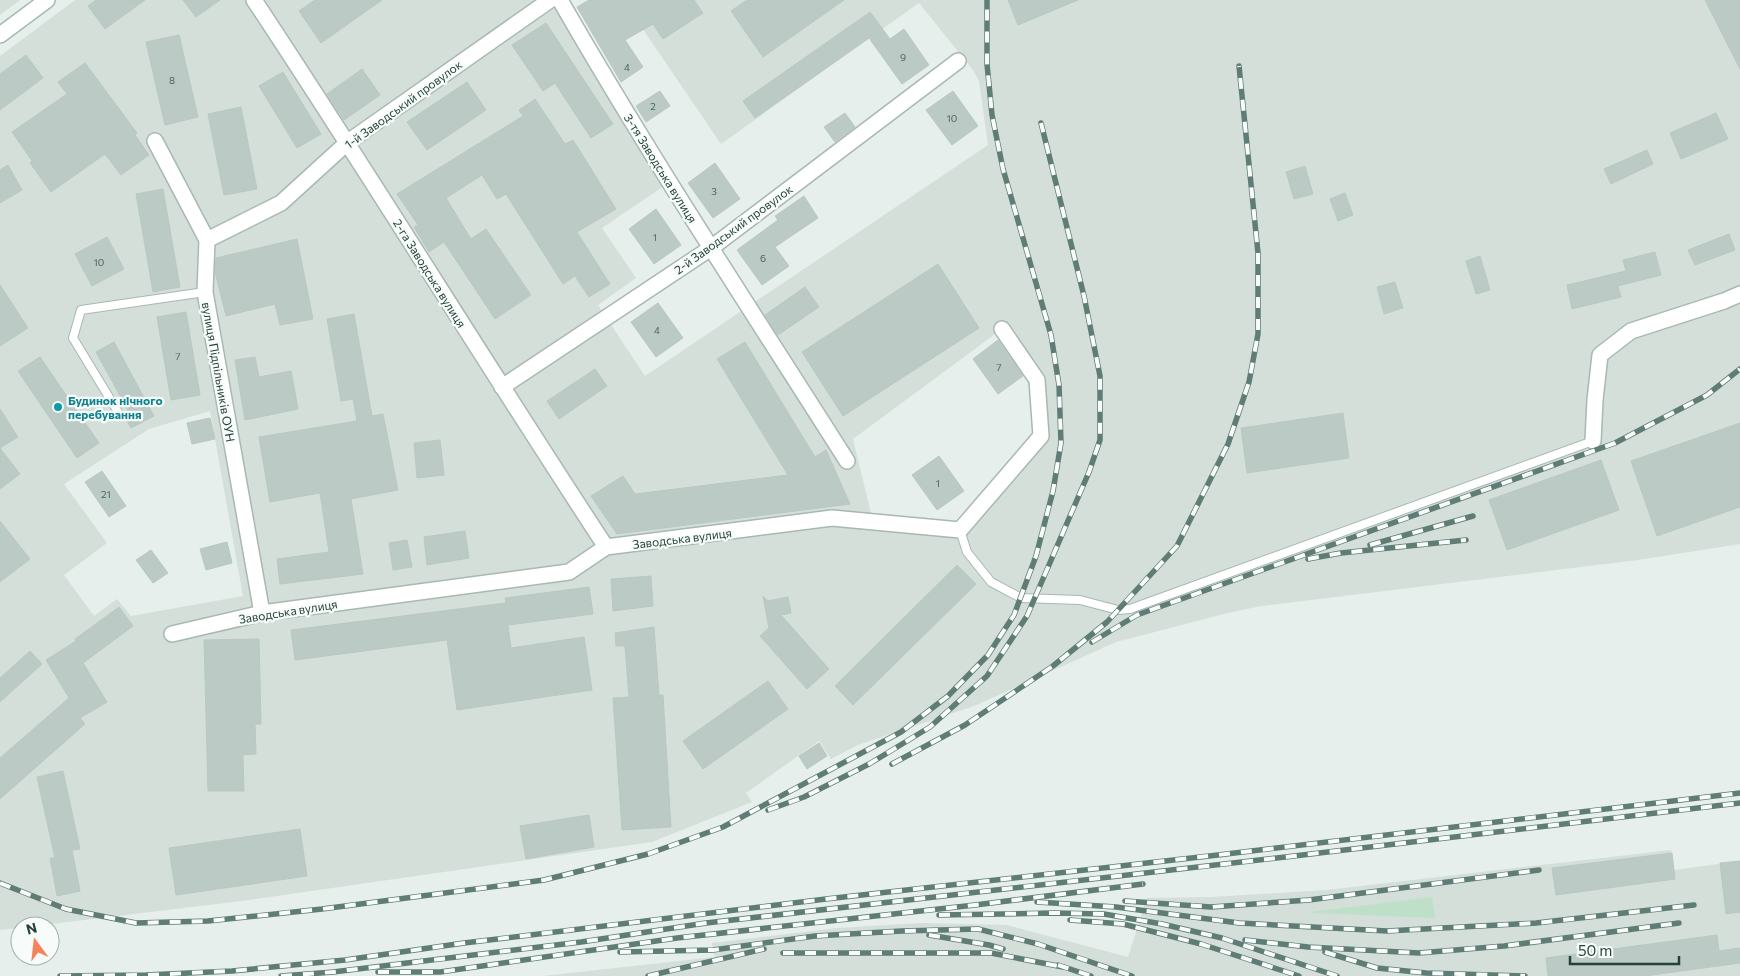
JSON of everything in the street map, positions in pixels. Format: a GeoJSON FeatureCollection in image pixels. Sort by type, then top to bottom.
{"type":"FeatureCollection","features":[{"type":"Feature","properties":{"kind":"street"},"geometry":{"type":"LineString","coordinates":[[0,35],[47,0]]}},
{"type":"Feature","properties":{"kind":"street","name":"2-га Заводська вулиця"},"geometry":{"type":"LineString","coordinates":[[254,0],[348,142],[502,387],[606,547]]}},
{"type":"Feature","properties":{"kind":"street","name":"1-й Заводський провулок"},"geometry":{"type":"LineString","coordinates":[[207,240],[281,203],[348,142],[550,0]]}},
{"type":"Feature","properties":{"kind":"street","name":"3-тя Заводська вулиця"},"geometry":{"type":"LineString","coordinates":[[560,0],[607,82],[710,248],[847,461]]}},
{"type":"Feature","properties":{"kind":"street","name":"2-й Заводський провулок"},"geometry":{"type":"LineString","coordinates":[[502,387],[710,248],[958,61]]}},
{"type":"Feature","properties":{"kind":"street","name":"вулиця Підпільників ОУН"},"geometry":{"type":"LineString","coordinates":[[155,141],[207,240],[205,292],[262,613]]}},
{"type":"Feature","properties":{"kind":"street"},"geometry":{"type":"LineString","coordinates":[[1593,442],[1600,355],[1631,331],[1740,294]]}},
{"type":"Feature","properties":{"kind":"street"},"geometry":{"type":"LineString","coordinates":[[960,530],[1041,436],[1037,380],[1002,329]]}},
{"type":"Feature","properties":{"kind":"street","name":"Заводська вулиця"},"geometry":{"type":"LineString","coordinates":[[172,634],[262,613],[569,572],[606,547],[832,518],[960,530]]}},
{"type":"Feature","properties":{"kind":"lane"},"geometry":{"type":"LineString","coordinates":[[118,412],[73,338],[81,310],[205,292]]}},
{"type":"Feature","properties":{"kind":"lane"},"geometry":{"type":"LineString","coordinates":[[960,530],[967,552],[991,582],[1021,598],[1080,600],[1118,610],[1130,609],[1593,442]]}},
{"type":"Feature","properties":{"kind":"shaded area"},"geometry":{"type":"Polygon","coordinates":[[[0,0],[20,0],[0,15],[0,0]]]}},
{"type":"Feature","properties":{"kind":"shaded area"},"geometry":{"type":"Polygon","coordinates":[[[75,0],[560,0],[670,182],[602,228],[636,278],[598,305],[645,376],[988,145],[979,81],[973,70],[919,3],[721,144],[623,0],[1740,0],[1740,544],[1638,560],[1261,606],[1116,642],[974,706],[858,745],[831,759],[819,741],[746,793],[752,802],[652,842],[242,901],[60,923],[60,916],[10,916],[10,929],[0,930],[0,56],[75,0]],[[1002,329],[853,439],[873,522],[960,530],[1041,436],[1037,380],[1002,329]],[[210,411],[149,429],[64,484],[107,543],[64,575],[94,616],[117,599],[131,616],[243,596],[210,411]]]}},
{"type":"Feature","properties":{"kind":"shaded area"},"geometry":{"type":"Polygon","coordinates":[[[1671,850],[1674,870],[1740,861],[1740,976],[543,976],[715,957],[712,943],[838,928],[921,923],[1007,925],[1128,957],[1147,898],[1212,897],[1327,890],[1671,850]]]}},
{"type":"Feature","properties":{"kind":"green space"},"geometry":{"type":"Polygon","coordinates":[[[1432,897],[1435,918],[1311,913],[1311,912],[1432,897]]]}},
{"type":"Feature","properties":{"kind":"building"},"geometry":{"type":"Polygon","coordinates":[[[96,0],[145,0],[105,29],[88,6],[96,0]]]}},
{"type":"Feature","properties":{"kind":"building"},"geometry":{"type":"Polygon","coordinates":[[[183,0],[220,0],[196,17],[183,0]]]}},
{"type":"Feature","properties":{"kind":"building"},"geometry":{"type":"Polygon","coordinates":[[[315,0],[382,0],[321,43],[299,11],[315,0]]]}},
{"type":"Feature","properties":{"kind":"building"},"geometry":{"type":"Polygon","coordinates":[[[589,0],[694,0],[703,13],[663,39],[653,24],[625,40],[643,67],[621,82],[577,7],[589,0]]]}},
{"type":"Feature","properties":{"kind":"building"},"geometry":{"type":"Polygon","coordinates":[[[747,0],[844,0],[763,57],[731,11],[747,0]]]}},
{"type":"Feature","properties":{"kind":"building"},"geometry":{"type":"Polygon","coordinates":[[[1008,0],[1078,0],[1018,25],[1008,0]]]}},
{"type":"Feature","properties":{"kind":"building"},"geometry":{"type":"Polygon","coordinates":[[[1705,0],[1740,0],[1740,69],[1705,0]]]}},
{"type":"Feature","properties":{"kind":"building"},"geometry":{"type":"Polygon","coordinates":[[[870,12],[890,39],[904,29],[929,65],[902,84],[869,38],[755,118],[743,101],[870,12]]]}},
{"type":"Feature","properties":{"kind":"building"},"geometry":{"type":"Polygon","coordinates":[[[546,23],[613,124],[591,138],[555,83],[543,91],[512,45],[546,23]]]}},
{"type":"Feature","properties":{"kind":"building"},"geometry":{"type":"Polygon","coordinates":[[[179,35],[198,117],[165,125],[146,42],[179,35]]]}},
{"type":"Feature","properties":{"kind":"building"},"geometry":{"type":"Polygon","coordinates":[[[26,55],[43,78],[0,110],[0,74],[26,55]]]}},
{"type":"Feature","properties":{"kind":"building"},"geometry":{"type":"Polygon","coordinates":[[[85,63],[137,133],[135,135],[149,155],[121,175],[105,154],[51,192],[30,163],[32,161],[12,132],[67,94],[58,82],[85,63]]]}},
{"type":"Feature","properties":{"kind":"building"},"geometry":{"type":"Polygon","coordinates":[[[362,69],[380,95],[344,120],[327,94],[362,69]]]}},
{"type":"Feature","properties":{"kind":"building"},"geometry":{"type":"Polygon","coordinates":[[[283,72],[321,134],[297,148],[259,86],[283,72]]]}},
{"type":"Feature","properties":{"kind":"building"},"geometry":{"type":"Polygon","coordinates":[[[467,82],[486,110],[427,150],[407,122],[467,82]]]}},
{"type":"Feature","properties":{"kind":"building"},"geometry":{"type":"Polygon","coordinates":[[[660,91],[670,106],[646,122],[636,106],[660,91]]]}},
{"type":"Feature","properties":{"kind":"building"},"geometry":{"type":"Polygon","coordinates":[[[953,91],[978,126],[952,145],[926,110],[953,91]]]}},
{"type":"Feature","properties":{"kind":"building"},"geometry":{"type":"Polygon","coordinates":[[[535,99],[565,144],[573,140],[616,209],[577,232],[610,284],[589,297],[575,276],[563,284],[506,194],[497,199],[482,175],[446,198],[471,239],[486,229],[531,295],[495,319],[444,242],[429,252],[414,227],[418,225],[397,194],[523,116],[519,110],[535,99]]]}},
{"type":"Feature","properties":{"kind":"building"},"geometry":{"type":"Polygon","coordinates":[[[241,107],[257,189],[224,195],[208,114],[241,107]]]}},
{"type":"Feature","properties":{"kind":"building"},"geometry":{"type":"Polygon","coordinates":[[[845,113],[855,127],[835,142],[824,127],[845,113]]]}},
{"type":"Feature","properties":{"kind":"building"},"geometry":{"type":"Polygon","coordinates":[[[1716,113],[1728,139],[1681,159],[1670,133],[1716,113]]]}},
{"type":"Feature","properties":{"kind":"building"},"geometry":{"type":"Polygon","coordinates":[[[1647,150],[1653,164],[1611,184],[1604,169],[1647,150]]]}},
{"type":"Feature","properties":{"kind":"building"},"geometry":{"type":"Polygon","coordinates":[[[715,163],[740,199],[713,218],[688,183],[715,163]]]}},
{"type":"Feature","properties":{"kind":"building"},"geometry":{"type":"Polygon","coordinates":[[[8,165],[22,190],[0,203],[0,170],[8,165]]]}},
{"type":"Feature","properties":{"kind":"building"},"geometry":{"type":"Polygon","coordinates":[[[1305,166],[1313,194],[1294,199],[1286,172],[1305,166]]]}},
{"type":"Feature","properties":{"kind":"building"},"geometry":{"type":"Polygon","coordinates":[[[163,189],[180,287],[153,292],[136,194],[163,189]]]}},
{"type":"Feature","properties":{"kind":"building"},"geometry":{"type":"Polygon","coordinates":[[[1345,193],[1353,215],[1338,221],[1330,199],[1345,193]]]}},
{"type":"Feature","properties":{"kind":"building"},"geometry":{"type":"Polygon","coordinates":[[[804,196],[818,218],[775,247],[789,266],[762,285],[737,250],[778,220],[775,216],[804,196]]]}},
{"type":"Feature","properties":{"kind":"building"},"geometry":{"type":"Polygon","coordinates":[[[656,209],[681,245],[654,264],[629,229],[656,209]]]}},
{"type":"Feature","properties":{"kind":"building"},"geometry":{"type":"Polygon","coordinates":[[[1729,234],[1735,250],[1695,265],[1688,250],[1729,234]]]}},
{"type":"Feature","properties":{"kind":"building"},"geometry":{"type":"Polygon","coordinates":[[[107,237],[124,269],[92,286],[75,254],[107,237]]]}},
{"type":"Feature","properties":{"kind":"building"},"geometry":{"type":"Polygon","coordinates":[[[297,239],[313,319],[280,325],[275,304],[226,316],[215,272],[216,258],[297,239]]]}},
{"type":"Feature","properties":{"kind":"building"},"geometry":{"type":"Polygon","coordinates":[[[1655,252],[1661,275],[1618,286],[1621,297],[1572,309],[1567,285],[1626,271],[1623,260],[1655,252]]]}},
{"type":"Feature","properties":{"kind":"building"},"geometry":{"type":"Polygon","coordinates":[[[1480,256],[1490,290],[1476,294],[1466,261],[1480,256]]]}},
{"type":"Feature","properties":{"kind":"building"},"geometry":{"type":"Polygon","coordinates":[[[938,264],[979,328],[843,416],[802,352],[938,264]]]}},
{"type":"Feature","properties":{"kind":"building"},"geometry":{"type":"Polygon","coordinates":[[[1395,282],[1403,308],[1384,314],[1377,287],[1395,282]]]}},
{"type":"Feature","properties":{"kind":"building"},"geometry":{"type":"Polygon","coordinates":[[[0,285],[28,328],[0,346],[0,285]]]}},
{"type":"Feature","properties":{"kind":"building"},"geometry":{"type":"Polygon","coordinates":[[[805,287],[819,307],[778,335],[765,315],[805,287]]]}},
{"type":"Feature","properties":{"kind":"building"},"geometry":{"type":"Polygon","coordinates":[[[658,303],[683,338],[656,357],[631,322],[658,303]]]}},
{"type":"Feature","properties":{"kind":"building"},"geometry":{"type":"Polygon","coordinates":[[[186,312],[200,395],[171,400],[157,317],[186,312]]]}},
{"type":"Feature","properties":{"kind":"building"},"geometry":{"type":"Polygon","coordinates":[[[354,314],[372,416],[383,414],[398,490],[351,499],[363,574],[280,584],[277,559],[329,552],[320,493],[270,502],[259,437],[357,421],[353,399],[341,401],[327,319],[354,314]]]}},
{"type":"Feature","properties":{"kind":"building"},"geometry":{"type":"Polygon","coordinates":[[[998,340],[1023,376],[998,394],[973,359],[998,340]]]}},
{"type":"Feature","properties":{"kind":"building"},"geometry":{"type":"Polygon","coordinates":[[[114,342],[154,416],[131,428],[123,414],[128,410],[96,352],[114,342]]]}},
{"type":"Feature","properties":{"kind":"building"},"geometry":{"type":"Polygon","coordinates":[[[745,342],[815,457],[826,450],[850,504],[617,534],[591,496],[623,476],[635,494],[788,475],[717,359],[745,342]]]}},
{"type":"Feature","properties":{"kind":"building","name":"Будинок нічного перебування"},"geometry":{"type":"Polygon","coordinates":[[[40,357],[99,443],[77,458],[18,371],[40,357]]]}},
{"type":"Feature","properties":{"kind":"building"},"geometry":{"type":"Polygon","coordinates":[[[255,357],[259,377],[291,371],[298,409],[245,420],[235,360],[255,357]]]}},
{"type":"Feature","properties":{"kind":"building"},"geometry":{"type":"Polygon","coordinates":[[[595,369],[607,386],[559,419],[547,401],[595,369]]]}},
{"type":"Feature","properties":{"kind":"building"},"geometry":{"type":"Polygon","coordinates":[[[0,409],[18,437],[0,448],[0,409]]]}},
{"type":"Feature","properties":{"kind":"building"},"geometry":{"type":"Polygon","coordinates":[[[1343,413],[1349,458],[1247,473],[1241,428],[1343,413]]]}},
{"type":"Feature","properties":{"kind":"building"},"geometry":{"type":"Polygon","coordinates":[[[210,418],[215,439],[192,444],[187,423],[210,418]]]}},
{"type":"Feature","properties":{"kind":"building"},"geometry":{"type":"Polygon","coordinates":[[[1740,423],[1740,507],[1657,536],[1631,461],[1740,423]]]}},
{"type":"Feature","properties":{"kind":"building"},"geometry":{"type":"Polygon","coordinates":[[[440,440],[444,475],[417,478],[414,443],[440,440]]]}},
{"type":"Feature","properties":{"kind":"building"},"geometry":{"type":"Polygon","coordinates":[[[0,448],[20,474],[0,489],[0,448]]]}},
{"type":"Feature","properties":{"kind":"building"},"geometry":{"type":"Polygon","coordinates":[[[939,456],[964,491],[937,510],[912,475],[939,456]]]}},
{"type":"Feature","properties":{"kind":"building"},"geometry":{"type":"Polygon","coordinates":[[[1601,460],[1619,510],[1507,550],[1489,500],[1601,460]]]}},
{"type":"Feature","properties":{"kind":"building"},"geometry":{"type":"Polygon","coordinates":[[[102,471],[126,506],[109,517],[85,482],[102,471]]]}},
{"type":"Feature","properties":{"kind":"building"},"geometry":{"type":"Polygon","coordinates":[[[0,521],[30,559],[0,582],[0,521]]]}},
{"type":"Feature","properties":{"kind":"building"},"geometry":{"type":"Polygon","coordinates":[[[465,531],[469,558],[427,565],[424,537],[465,531]]]}},
{"type":"Feature","properties":{"kind":"building"},"geometry":{"type":"Polygon","coordinates":[[[407,540],[412,567],[393,570],[389,543],[407,540]]]}},
{"type":"Feature","properties":{"kind":"building"},"geometry":{"type":"Polygon","coordinates":[[[227,542],[232,563],[206,570],[200,549],[227,542]]]}},
{"type":"Feature","properties":{"kind":"building"},"geometry":{"type":"Polygon","coordinates":[[[151,550],[168,573],[153,583],[136,560],[151,550]]]}},
{"type":"Feature","properties":{"kind":"building"},"geometry":{"type":"Polygon","coordinates":[[[957,565],[976,584],[853,705],[835,686],[957,565]]]}},
{"type":"Feature","properties":{"kind":"building"},"geometry":{"type":"Polygon","coordinates":[[[651,576],[653,606],[613,611],[611,579],[651,576]]]}},
{"type":"Feature","properties":{"kind":"building"},"geometry":{"type":"Polygon","coordinates":[[[589,587],[593,614],[508,625],[511,648],[584,637],[592,690],[457,710],[447,640],[295,660],[291,630],[506,603],[505,598],[589,587]]]}},
{"type":"Feature","properties":{"kind":"building"},"geometry":{"type":"Polygon","coordinates":[[[763,596],[768,601],[788,597],[791,613],[781,615],[829,669],[807,689],[760,636],[769,628],[763,596]]]}},
{"type":"Feature","properties":{"kind":"building"},"geometry":{"type":"Polygon","coordinates":[[[119,607],[133,626],[83,663],[107,702],[80,718],[85,724],[0,799],[0,758],[69,698],[46,660],[76,641],[75,639],[119,607]]]}},
{"type":"Feature","properties":{"kind":"building"},"geometry":{"type":"Polygon","coordinates":[[[654,627],[659,695],[663,695],[671,827],[622,830],[613,698],[629,697],[625,646],[616,646],[615,633],[654,627]]]}},
{"type":"Feature","properties":{"kind":"building"},"geometry":{"type":"Polygon","coordinates":[[[259,639],[261,724],[255,724],[256,754],[243,755],[244,791],[208,791],[204,640],[259,639]]]}},
{"type":"Feature","properties":{"kind":"building"},"geometry":{"type":"Polygon","coordinates":[[[30,651],[42,664],[0,702],[0,678],[30,651]]]}},
{"type":"Feature","properties":{"kind":"building"},"geometry":{"type":"Polygon","coordinates":[[[768,681],[788,709],[703,769],[683,741],[768,681]]]}},
{"type":"Feature","properties":{"kind":"building"},"geometry":{"type":"Polygon","coordinates":[[[819,743],[827,756],[807,769],[799,756],[819,743]]]}},
{"type":"Feature","properties":{"kind":"building"},"geometry":{"type":"Polygon","coordinates":[[[63,771],[80,849],[72,850],[80,891],[57,896],[50,858],[55,858],[37,777],[63,771]]]}},
{"type":"Feature","properties":{"kind":"building"},"geometry":{"type":"Polygon","coordinates":[[[589,815],[594,847],[526,859],[520,826],[589,815]]]}},
{"type":"Feature","properties":{"kind":"building"},"geometry":{"type":"Polygon","coordinates":[[[300,829],[307,876],[176,895],[169,848],[300,829]]]}},
{"type":"Feature","properties":{"kind":"building"},"geometry":{"type":"Polygon","coordinates":[[[1672,853],[1675,879],[1556,895],[1552,868],[1672,853]]]}},
{"type":"Feature","properties":{"kind":"building"},"geometry":{"type":"Polygon","coordinates":[[[1740,861],[1740,912],[1726,914],[1720,863],[1740,861]]]}},
{"type":"Feature","properties":{"kind":"building"},"geometry":{"type":"Polygon","coordinates":[[[1717,935],[1719,951],[1740,948],[1740,963],[1645,976],[1548,976],[1546,958],[1717,935]]]}},
{"type":"Feature","properties":{"kind":"railway"},"geometry":{"type":"LineString","coordinates":[[0,883],[66,909],[136,923],[208,921],[322,909],[544,880],[648,854],[723,827],[901,732],[948,696],[988,655],[1014,615],[1036,556],[1053,491],[1061,443],[1059,385],[1051,335],[1003,169],[992,115],[987,64],[987,0]]}},
{"type":"Feature","properties":{"kind":"railway"},"geometry":{"type":"LineString","coordinates":[[892,764],[965,725],[1053,666],[1107,622],[1177,546],[1228,444],[1249,382],[1258,334],[1258,253],[1239,66]]}},
{"type":"Feature","properties":{"kind":"railway"},"geometry":{"type":"LineString","coordinates":[[768,810],[804,797],[869,764],[930,727],[987,676],[1027,616],[1089,472],[1100,440],[1100,376],[1084,296],[1041,123]]}},
{"type":"Feature","properties":{"kind":"railway"},"geometry":{"type":"LineString","coordinates":[[1092,642],[1137,615],[1615,443],[1707,395],[1740,369]]}},
{"type":"Feature","properties":{"kind":"railway"},"geometry":{"type":"LineString","coordinates":[[1370,545],[1473,516]]}},
{"type":"Feature","properties":{"kind":"railway"},"geometry":{"type":"LineString","coordinates":[[1308,559],[1341,553],[1466,540]]}},
{"type":"Feature","properties":{"kind":"railway"},"geometry":{"type":"LineString","coordinates":[[60,976],[232,971],[345,960],[464,943],[826,899],[1740,793]]}},
{"type":"Feature","properties":{"kind":"railway"},"geometry":{"type":"LineString","coordinates":[[281,976],[333,972],[581,942],[706,923],[1740,803]]}},
{"type":"Feature","properties":{"kind":"railway"},"geometry":{"type":"LineString","coordinates":[[1125,901],[1211,907],[1309,900],[1539,870]]}},
{"type":"Feature","properties":{"kind":"railway"},"geometry":{"type":"LineString","coordinates":[[378,972],[440,972],[677,938],[975,905],[1143,884]]}},
{"type":"Feature","properties":{"kind":"railway"},"geometry":{"type":"LineString","coordinates":[[1037,902],[1116,907],[1239,923],[1387,931],[1536,923],[1694,905]]}},
{"type":"Feature","properties":{"kind":"railway"},"geometry":{"type":"LineString","coordinates":[[939,915],[1104,914],[1162,924],[1222,938],[1337,976]]}},
{"type":"Feature","properties":{"kind":"railway"},"geometry":{"type":"LineString","coordinates":[[1070,920],[1123,924],[1201,944],[1299,976]]}},
{"type":"Feature","properties":{"kind":"railway"},"geometry":{"type":"LineString","coordinates":[[1245,940],[1308,947],[1419,953],[1504,946],[1679,923]]}},
{"type":"Feature","properties":{"kind":"railway"},"geometry":{"type":"LineString","coordinates":[[620,952],[713,950],[815,936],[978,929],[1038,944],[1132,976]]}},
{"type":"Feature","properties":{"kind":"railway"},"geometry":{"type":"LineString","coordinates":[[929,935],[1003,949]]}},
{"type":"Feature","properties":{"kind":"railway"},"geometry":{"type":"LineString","coordinates":[[648,976],[764,949]]}},
{"type":"Feature","properties":{"kind":"railway"},"geometry":{"type":"LineString","coordinates":[[1325,952],[1377,968],[1426,973],[1525,976]]}},
{"type":"Feature","properties":{"kind":"railway"},"geometry":{"type":"LineString","coordinates":[[783,953],[991,953],[1063,967]]}},
{"type":"Feature","properties":{"kind":"railway"},"geometry":{"type":"LineString","coordinates":[[1058,965],[1091,976]]}},
{"type":"Feature","properties":{"kind":"place","name":"Будинок нічного перебування"},"geometry":{"type":"Point","coordinates":[58,407]}}]}
